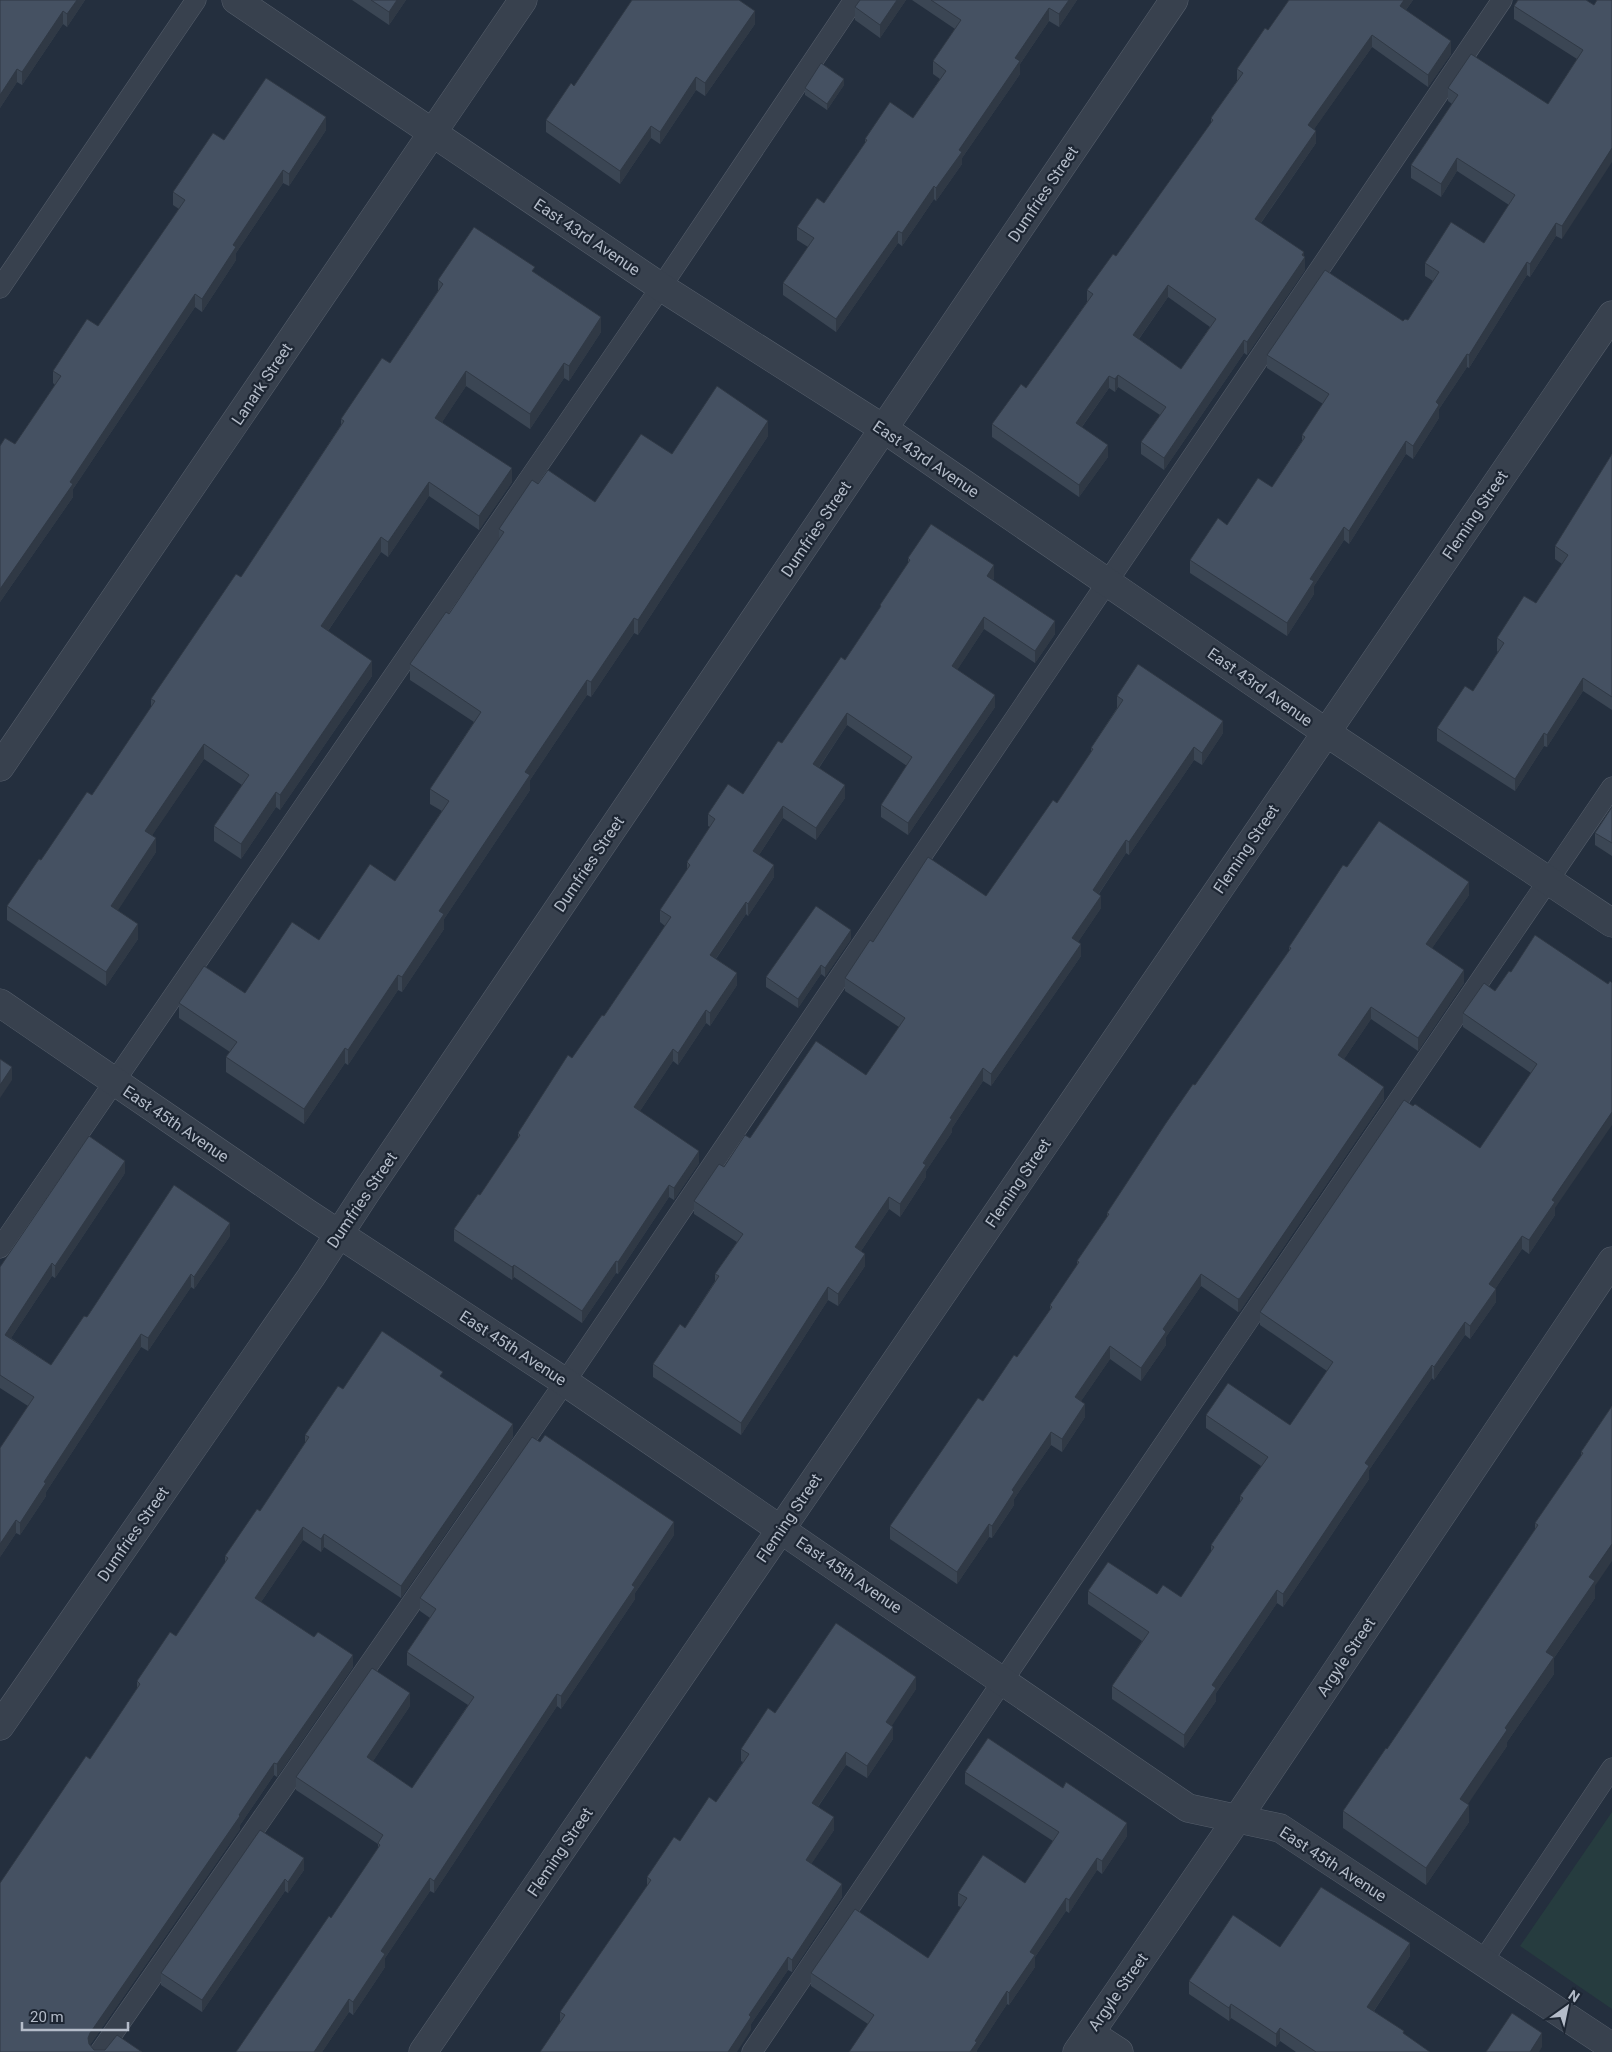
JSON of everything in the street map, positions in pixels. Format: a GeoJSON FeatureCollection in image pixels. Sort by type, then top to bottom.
{"type":"FeatureCollection","features":[{"type":"Feature","properties":{"kind":"street","name":"East 43rd Avenue"},"geometry":{"type":"LineString","coordinates":[[236,0],[661,287],[884,429],[914,452],[1326,733],[1612,923]]}},
{"type":"Feature","properties":{"kind":"street","name":"Lanark Street"},"geometry":{"type":"LineString","coordinates":[[0,767],[524,0]]}},
{"type":"Feature","properties":{"kind":"street","name":"Dumfries Street"},"geometry":{"type":"LineString","coordinates":[[0,1726],[339,1234],[1174,0]]}},
{"type":"Feature","properties":{"kind":"street","name":"Fleming Street"},"geometry":{"type":"LineString","coordinates":[[423,2052],[1612,315]]}},
{"type":"Feature","properties":{"kind":"street","name":"East 45th Avenue"},"geometry":{"type":"LineString","coordinates":[[0,1003],[339,1234],[565,1382],[1188,1808],[1280,1828],[1612,2047]]}},
{"type":"Feature","properties":{"kind":"street","name":"Argyle Street"},"geometry":{"type":"LineString","coordinates":[[1084,2042],[1237,1819],[1612,1261]]}},
{"type":"Feature","properties":{"kind":"street"},"geometry":{"type":"LineString","coordinates":[[1084,2042],[1119,2052]]}},
{"type":"Feature","properties":{"kind":"lane"},"geometry":{"type":"LineString","coordinates":[[0,288],[196,0]]}},
{"type":"Feature","properties":{"kind":"lane"},"geometry":{"type":"LineString","coordinates":[[0,1248],[661,287],[854,0]]}},
{"type":"Feature","properties":{"kind":"lane"},"geometry":{"type":"LineString","coordinates":[[100,2052],[565,1382],[1502,0]]}},
{"type":"Feature","properties":{"kind":"lane"},"geometry":{"type":"LineString","coordinates":[[752,2052],[1612,788]]}},
{"type":"Feature","properties":{"kind":"lane"},"geometry":{"type":"LineString","coordinates":[[1482,1962],[1612,1768]]}},
{"type":"Feature","properties":{"kind":"green space"},"geometry":{"type":"Polygon","coordinates":[[[1612,1812],[1612,2009],[1520,1946],[1612,1812]]]}},
{"type":"Feature","properties":{"kind":"building"},"geometry":{"type":"Polygon","coordinates":[[[0,0],[77,0],[67,14],[63,11],[22,72],[17,69],[0,95],[0,0]]]}},
{"type":"Feature","properties":{"kind":"building"},"geometry":{"type":"Polygon","coordinates":[[[371,0],[397,0],[389,12],[371,0]]]}},
{"type":"Feature","properties":{"kind":"building"},"geometry":{"type":"Polygon","coordinates":[[[632,0],[739,0],[755,11],[705,83],[696,77],[660,132],[651,126],[620,171],[546,120],[571,83],[574,86],[632,0]]]}},
{"type":"Feature","properties":{"kind":"building"},"geometry":{"type":"Polygon","coordinates":[[[860,0],[897,0],[880,25],[855,7],[860,0]]]}},
{"type":"Feature","properties":{"kind":"building"},"geometry":{"type":"Polygon","coordinates":[[[931,0],[1069,0],[1059,14],[1049,8],[1015,58],[1020,61],[959,150],[962,152],[936,188],[934,186],[902,233],[898,231],[836,319],[783,283],[814,238],[797,227],[817,198],[824,203],[867,140],[865,139],[890,102],[913,118],[946,71],[933,61],[961,20],[931,0]]]}},
{"type":"Feature","properties":{"kind":"building"},"geometry":{"type":"Polygon","coordinates":[[[1289,0],[1404,0],[1400,6],[1451,41],[1428,75],[1372,35],[1308,125],[1316,131],[1255,219],[1304,252],[1302,255],[1305,257],[1247,342],[1244,340],[1164,458],[1141,442],[1166,407],[1118,375],[1115,379],[1109,376],[1076,423],[1108,445],[1079,485],[992,424],[1021,384],[1026,388],[1093,294],[1087,290],[1113,254],[1116,256],[1213,120],[1211,118],[1243,73],[1237,69],[1265,28],[1268,30],[1289,0]],[[1168,285],[1133,335],[1181,369],[1216,319],[1168,285]]]}},
{"type":"Feature","properties":{"kind":"building"},"geometry":{"type":"Polygon","coordinates":[[[1518,0],[1586,0],[1594,5],[1597,0],[1612,0],[1612,148],[1562,226],[1556,223],[1530,264],[1527,262],[1469,355],[1467,354],[1436,402],[1439,405],[1413,446],[1406,441],[1349,531],[1344,527],[1310,579],[1314,581],[1287,623],[1190,560],[1218,518],[1227,525],[1258,478],[1272,487],[1305,437],[1302,435],[1329,394],[1267,355],[1325,270],[1403,321],[1405,319],[1408,320],[1439,272],[1425,263],[1451,222],[1484,243],[1515,195],[1457,158],[1441,184],[1411,165],[1458,95],[1448,88],[1471,54],[1548,104],[1583,50],[1514,6],[1518,0]]]}},
{"type":"Feature","properties":{"kind":"building"},"geometry":{"type":"Polygon","coordinates":[[[821,63],[844,79],[827,104],[805,88],[821,63]]]}},
{"type":"Feature","properties":{"kind":"building"},"geometry":{"type":"Polygon","coordinates":[[[266,78],[326,117],[289,174],[283,170],[233,245],[236,247],[202,299],[195,294],[70,482],[73,484],[0,589],[0,446],[5,438],[15,444],[61,376],[53,371],[87,319],[98,326],[185,200],[173,192],[213,133],[224,140],[266,78]]]}},
{"type":"Feature","properties":{"kind":"building"},"geometry":{"type":"Polygon","coordinates":[[[474,227],[535,267],[532,271],[601,317],[569,366],[564,363],[530,414],[466,371],[435,418],[512,468],[479,516],[429,482],[388,542],[381,537],[321,626],[372,661],[280,795],[276,792],[241,844],[214,826],[249,775],[204,744],[145,831],[156,838],[111,906],[138,924],[106,972],[7,906],[87,792],[92,795],[155,701],[151,699],[236,574],[241,577],[344,421],[341,419],[382,358],[390,363],[443,284],[438,280],[474,227]]]}},
{"type":"Feature","properties":{"kind":"building"},"geometry":{"type":"Polygon","coordinates":[[[717,386],[768,421],[638,620],[634,618],[591,682],[587,680],[525,772],[530,775],[439,911],[444,914],[402,977],[398,975],[348,1050],[345,1048],[304,1109],[226,1057],[237,1042],[179,1003],[204,966],[245,993],[292,922],[319,940],[370,864],[395,881],[449,801],[430,789],[481,712],[410,664],[446,612],[449,614],[504,532],[499,529],[532,480],[538,484],[548,470],[595,502],[641,434],[672,454],[717,386]]]}},
{"type":"Feature","properties":{"kind":"building"},"geometry":{"type":"Polygon","coordinates":[[[1612,454],[1612,697],[1583,678],[1547,735],[1544,733],[1515,779],[1437,728],[1465,686],[1473,691],[1504,643],[1497,638],[1524,596],[1536,603],[1568,555],[1555,546],[1612,454]]]}},
{"type":"Feature","properties":{"kind":"building"},"geometry":{"type":"Polygon","coordinates":[[[931,524],[994,565],[987,576],[1055,621],[1035,651],[984,617],[952,666],[995,695],[908,823],[881,805],[912,757],[847,713],[813,764],[845,785],[816,828],[783,806],[753,851],[774,865],[710,955],[737,973],[710,1013],[706,1010],[678,1053],[673,1049],[634,1107],[699,1151],[674,1188],[669,1185],[618,1262],[616,1261],[582,1311],[514,1265],[512,1267],[454,1229],[478,1194],[480,1195],[520,1135],[518,1133],[568,1055],[572,1058],[602,1015],[604,1016],[671,917],[660,910],[690,865],[687,862],[715,819],[708,814],[728,784],[743,794],[778,741],[782,743],[841,657],[845,660],[881,606],[910,560],[908,558],[931,524]]]}},
{"type":"Feature","properties":{"kind":"building"},"geometry":{"type":"Polygon","coordinates":[[[1138,664],[1223,721],[1202,753],[1194,747],[1129,842],[1126,840],[1093,890],[1101,896],[1072,938],[1081,944],[991,1074],[983,1068],[950,1118],[952,1119],[923,1163],[926,1165],[900,1204],[889,1197],[855,1247],[865,1254],[838,1294],[828,1287],[741,1423],[653,1364],[680,1324],[685,1328],[719,1276],[715,1274],[743,1234],[694,1201],[719,1164],[724,1167],[745,1135],[750,1138],[816,1041],[866,1075],[905,1018],[845,978],[870,940],[873,942],[928,857],[986,896],[1053,800],[1057,803],[1093,749],[1091,748],[1123,700],[1117,696],[1138,664]]]}},
{"type":"Feature","properties":{"kind":"building"},"geometry":{"type":"Polygon","coordinates":[[[1612,807],[1612,843],[1595,833],[1612,807]]]}},
{"type":"Feature","properties":{"kind":"building"},"geometry":{"type":"Polygon","coordinates":[[[1379,821],[1469,882],[1426,944],[1464,970],[1418,1038],[1371,1007],[1338,1055],[1384,1087],[1240,1298],[1238,1299],[1201,1274],[1163,1329],[1166,1332],[1141,1368],[1110,1346],[1075,1397],[1085,1404],[1062,1439],[1051,1432],[1012,1490],[1014,1492],[992,1526],[989,1524],[957,1572],[890,1526],[978,1398],[983,1401],[1014,1355],[1017,1357],[1052,1307],[1050,1305],[1079,1262],[1077,1261],[1166,1123],[1193,1084],[1195,1085],[1291,948],[1289,947],[1343,865],[1347,867],[1379,821]]]}},
{"type":"Feature","properties":{"kind":"building"},"geometry":{"type":"Polygon","coordinates":[[[816,906],[851,930],[825,968],[821,965],[798,999],[766,977],[816,906]]]}},
{"type":"Feature","properties":{"kind":"building"},"geometry":{"type":"Polygon","coordinates":[[[1535,935],[1608,984],[1610,981],[1612,983],[1612,1112],[1552,1200],[1555,1202],[1529,1240],[1522,1236],[1489,1284],[1496,1289],[1470,1326],[1465,1322],[1434,1367],[1432,1365],[1365,1463],[1369,1466],[1283,1594],[1277,1590],[1212,1685],[1216,1688],[1184,1735],[1112,1686],[1149,1632],[1088,1591],[1108,1562],[1157,1594],[1163,1585],[1181,1597],[1214,1547],[1211,1545],[1243,1498],[1240,1496],[1268,1457],[1206,1415],[1228,1383],[1290,1425],[1333,1362],[1260,1312],[1404,1100],[1413,1106],[1415,1104],[1480,1148],[1537,1064],[1463,1013],[1484,983],[1495,991],[1509,971],[1511,972],[1535,935]]]}},
{"type":"Feature","properties":{"kind":"building"},"geometry":{"type":"Polygon","coordinates":[[[0,1059],[12,1067],[0,1085],[0,1059]]]}},
{"type":"Feature","properties":{"kind":"building"},"geometry":{"type":"Polygon","coordinates":[[[89,1136],[125,1161],[55,1266],[52,1263],[5,1335],[51,1365],[84,1316],[87,1317],[174,1185],[230,1223],[194,1277],[191,1274],[148,1338],[141,1334],[44,1482],[46,1483],[20,1523],[16,1520],[0,1544],[0,1448],[34,1397],[0,1375],[0,1267],[89,1136]]]}},
{"type":"Feature","properties":{"kind":"building"},"geometry":{"type":"Polygon","coordinates":[[[382,1331],[443,1372],[440,1376],[513,1424],[401,1586],[324,1534],[321,1539],[303,1527],[255,1598],[314,1637],[318,1632],[353,1655],[277,1764],[274,1763],[240,1816],[88,2038],[89,2044],[94,2050],[105,2050],[117,2035],[142,2052],[0,2052],[0,1883],[86,1756],[90,1759],[140,1684],[137,1681],[170,1632],[176,1636],[228,1558],[225,1556],[257,1509],[260,1511],[309,1437],[305,1435],[338,1386],[343,1389],[382,1331]]]}},
{"type":"Feature","properties":{"kind":"building"},"geometry":{"type":"Polygon","coordinates":[[[1612,1406],[1612,1544],[1589,1577],[1595,1581],[1546,1652],[1554,1657],[1505,1728],[1507,1730],[1460,1799],[1469,1805],[1426,1868],[1343,1811],[1538,1525],[1535,1523],[1583,1453],[1581,1452],[1612,1406]]]}},
{"type":"Feature","properties":{"kind":"building"},"geometry":{"type":"Polygon","coordinates":[[[545,1435],[674,1522],[632,1585],[635,1587],[561,1696],[557,1694],[434,1881],[430,1878],[381,1951],[385,1954],[353,2002],[349,1999],[314,2052],[236,2052],[329,1916],[331,1918],[380,1845],[378,1843],[383,1835],[296,1777],[372,1668],[410,1693],[367,1757],[412,1788],[474,1697],[407,1652],[436,1609],[420,1598],[532,1437],[540,1442],[545,1435]]]}},
{"type":"Feature","properties":{"kind":"building"},"geometry":{"type":"Polygon","coordinates":[[[836,1623],[916,1677],[886,1722],[893,1727],[867,1766],[846,1752],[812,1803],[834,1817],[806,1860],[842,1884],[792,1960],[788,1957],[749,2015],[751,2017],[728,2052],[540,2052],[565,2015],[560,2012],[651,1880],[647,1877],[674,1837],[680,1841],[709,1797],[716,1802],[749,1754],[741,1749],[768,1708],[775,1713],[836,1623]]]}},
{"type":"Feature","properties":{"kind":"building"},"geometry":{"type":"Polygon","coordinates":[[[988,1738],[1063,1788],[1066,1782],[1127,1823],[1102,1861],[1097,1858],[1069,1900],[1066,1898],[1030,1952],[1035,1955],[1009,1993],[1007,1991],[970,2052],[849,2052],[874,2015],[811,1973],[855,1909],[928,1958],[967,1898],[958,1893],[983,1855],[1025,1883],[1059,1832],[965,1772],[988,1738]]]}},
{"type":"Feature","properties":{"kind":"building"},"geometry":{"type":"Polygon","coordinates":[[[260,1830],[304,1858],[288,1882],[285,1879],[202,2000],[161,1973],[260,1830]]]}},
{"type":"Feature","properties":{"kind":"building"},"geometry":{"type":"Polygon","coordinates":[[[1321,1887],[1410,1943],[1367,2007],[1404,2031],[1403,2033],[1430,2052],[1316,2052],[1280,2028],[1276,2034],[1231,2004],[1229,2008],[1189,1981],[1233,1915],[1280,1947],[1321,1887]]]}},
{"type":"Feature","properties":{"kind":"building"},"geometry":{"type":"Polygon","coordinates":[[[1512,2013],[1542,2033],[1530,2052],[1486,2052],[1512,2013]]]}}]}
